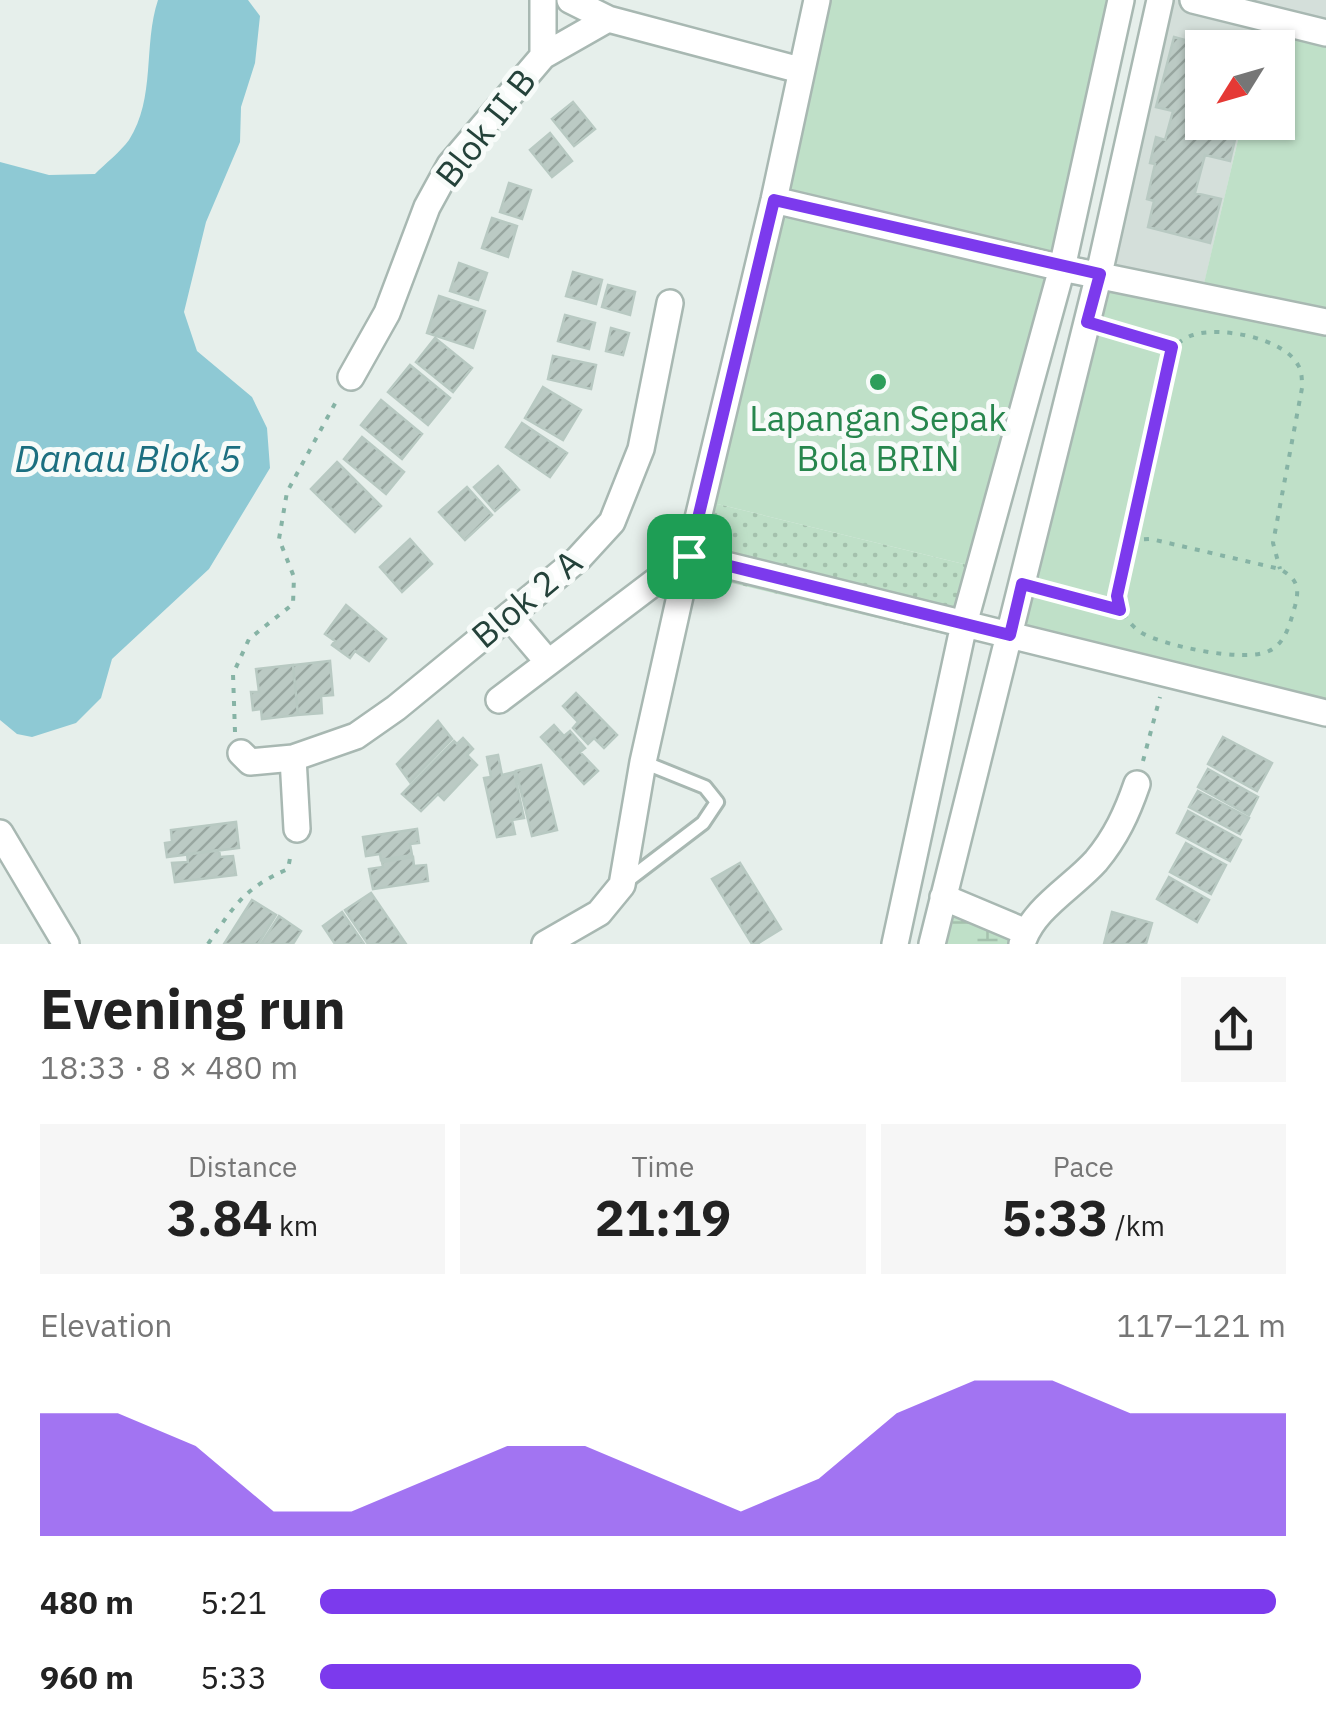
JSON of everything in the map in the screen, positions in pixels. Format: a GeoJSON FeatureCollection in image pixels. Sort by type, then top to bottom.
{"type":"FeatureCollection","features":[{"type":"Feature","properties":{"kind":"street"},"geometry":{"type":"LineString","coordinates":[[543,0],[543,56]]}},
{"type":"Feature","properties":{"kind":"street"},"geometry":{"type":"LineString","coordinates":[[570,0],[608,19],[800,70]]}},
{"type":"Feature","properties":{"kind":"street"},"geometry":{"type":"LineString","coordinates":[[545,944],[599,913],[622,885],[643,762],[817,0]]}},
{"type":"Feature","properties":{"kind":"street"},"geometry":{"type":"LineString","coordinates":[[895,944],[964,624],[1062,268],[1121,0]]}},
{"type":"Feature","properties":{"kind":"street"},"geometry":{"type":"LineString","coordinates":[[932,944],[1100,274],[1160,0]]}},
{"type":"Feature","properties":{"kind":"street"},"geometry":{"type":"LineString","coordinates":[[1192,0],[1221,3],[1326,33]]}},
{"type":"Feature","properties":{"kind":"street","name":"Blok II B"},"geometry":{"type":"LineString","coordinates":[[351,377],[388,313],[427,207],[450,165],[543,56],[608,19]]}},
{"type":"Feature","properties":{"kind":"street"},"geometry":{"type":"LineString","coordinates":[[774,200],[1062,268],[1326,322]]}},
{"type":"Feature","properties":{"kind":"street","name":"Blok 2 A"},"geometry":{"type":"LineString","coordinates":[[242,753],[250,762],[294,758],[356,736],[396,708],[578,559],[612,522],[642,450],[670,303]]}},
{"type":"Feature","properties":{"kind":"street"},"geometry":{"type":"LineString","coordinates":[[689,556],[1326,713]]}},
{"type":"Feature","properties":{"kind":"street"},"geometry":{"type":"LineString","coordinates":[[499,700],[689,556]]}},
{"type":"Feature","properties":{"kind":"street"},"geometry":{"type":"LineString","coordinates":[[509,616],[548,662]]}},
{"type":"Feature","properties":{"kind":"street"},"geometry":{"type":"LineString","coordinates":[[294,758],[297,829]]}},
{"type":"Feature","properties":{"kind":"street"},"geometry":{"type":"LineString","coordinates":[[943,897],[1024,938],[1110,843],[1126,818],[1137,784]]}},
{"type":"Feature","properties":{"kind":"street"},"geometry":{"type":"LineString","coordinates":[[0,833],[66,944]]}},
{"type":"Feature","properties":{"kind":"lane"},"geometry":{"type":"LineString","coordinates":[[622,885],[703,823],[716,802],[705,786],[643,762]]}},
{"type":"Feature","properties":{"kind":"path"},"geometry":{"type":"LineString","coordinates":[[1087,322],[1172,347]]}},
{"type":"Feature","properties":{"kind":"path"},"geometry":{"type":"LineString","coordinates":[[1120,610],[1117,596],[1172,347],[1192,335],[1210,332],[1260,337],[1290,354],[1301,368],[1302,388],[1273,543],[1280,569]]}},
{"type":"Feature","properties":{"kind":"path"},"geometry":{"type":"LineString","coordinates":[[242,753],[235,740],[233,674],[249,639],[293,604],[294,577],[279,539],[287,492],[351,377]]}},
{"type":"Feature","properties":{"kind":"path"},"geometry":{"type":"LineString","coordinates":[[1022,584],[1120,610],[1142,632],[1218,656],[1271,651],[1288,633],[1299,590],[1294,578],[1280,569],[1151,538],[1130,540]]}},
{"type":"Feature","properties":{"kind":"path"},"geometry":{"type":"LineString","coordinates":[[1137,784],[1167,674]]}},
{"type":"Feature","properties":{"kind":"path"},"geometry":{"type":"LineString","coordinates":[[208,944],[236,902],[258,882],[288,869],[297,829]]}},
{"type":"Feature","properties":{"kind":"shaded area"},"geometry":{"type":"Polygon","coordinates":[[[1160,0],[1326,0],[1326,32],[1268,18],[1265,30],[1185,30],[1185,140],[1238,140],[1201,297],[1104,272],[1160,0]]]}},
{"type":"Feature","properties":{"kind":"green space"},"geometry":{"type":"Polygon","coordinates":[[[826,0],[1115,0],[980,568],[705,501],[826,0]]]}},
{"type":"Feature","properties":{"kind":"green space"},"geometry":{"type":"Polygon","coordinates":[[[1267,17],[1326,32],[1326,703],[1019,627],[1104,272],[1201,296],[1238,140],[1295,140],[1295,30],[1264,30],[1267,17]]]}},
{"type":"Feature","properties":{"kind":"green space"},"geometry":{"type":"Polygon","coordinates":[[[705,501],[980,568],[964,639],[686,572],[705,501]]]}},
{"type":"Feature","properties":{"kind":"green space"},"geometry":{"type":"Polygon","coordinates":[[[941,901],[1016,939],[1015,944],[928,944],[941,901]]]}},
{"type":"Feature","properties":{"kind":"water","name":"Danau Blok 5"},"geometry":{"type":"Polygon","coordinates":[[[158,0],[248,0],[260,16],[255,63],[241,107],[240,142],[206,222],[184,312],[197,351],[252,397],[267,428],[270,468],[209,569],[112,659],[101,698],[76,723],[32,737],[17,734],[0,720],[0,162],[49,175],[95,174],[121,149],[143,107],[158,0]]]}},
{"type":"Feature","properties":{"kind":"building"},"geometry":{"type":"Polygon","coordinates":[[[1174,37],[1185,40],[1185,140],[1235,140],[1230,161],[1205,155],[1195,193],[1221,199],[1210,243],[1148,227],[1154,201],[1147,199],[1155,164],[1150,163],[1156,137],[1165,140],[1173,111],[1156,107],[1174,37]]]}},
{"type":"Feature","properties":{"kind":"building"},"geometry":{"type":"Polygon","coordinates":[[[573,102],[595,129],[574,146],[552,119],[573,102]]]}},
{"type":"Feature","properties":{"kind":"building"},"geometry":{"type":"Polygon","coordinates":[[[550,133],[572,161],[552,177],[530,150],[550,133]]]}},
{"type":"Feature","properties":{"kind":"building"},"geometry":{"type":"Polygon","coordinates":[[[509,183],[531,190],[522,219],[500,212],[509,183]]]}},
{"type":"Feature","properties":{"kind":"building"},"geometry":{"type":"Polygon","coordinates":[[[492,218],[517,226],[508,257],[482,248],[492,218]]]}},
{"type":"Feature","properties":{"kind":"building"},"geometry":{"type":"Polygon","coordinates":[[[459,263],[487,273],[478,300],[450,291],[459,263]]]}},
{"type":"Feature","properties":{"kind":"building"},"geometry":{"type":"Polygon","coordinates":[[[573,272],[602,280],[596,304],[566,296],[573,272]]]}},
{"type":"Feature","properties":{"kind":"building"},"geometry":{"type":"Polygon","coordinates":[[[608,285],[635,292],[630,315],[602,307],[608,285]]]}},
{"type":"Feature","properties":{"kind":"building"},"geometry":{"type":"Polygon","coordinates":[[[439,296],[485,311],[473,348],[427,333],[439,296]]]}},
{"type":"Feature","properties":{"kind":"building"},"geometry":{"type":"Polygon","coordinates":[[[565,315],[595,323],[589,349],[558,341],[565,315]]]}},
{"type":"Feature","properties":{"kind":"building"},"geometry":{"type":"Polygon","coordinates":[[[611,328],[629,333],[623,355],[606,351],[611,328]]]}},
{"type":"Feature","properties":{"kind":"building"},"geometry":{"type":"Polygon","coordinates":[[[435,338],[472,368],[453,392],[416,362],[435,338]]]}},
{"type":"Feature","properties":{"kind":"building"},"geometry":{"type":"Polygon","coordinates":[[[553,356],[596,365],[591,389],[548,379],[553,356]]]}},
{"type":"Feature","properties":{"kind":"building"},"geometry":{"type":"Polygon","coordinates":[[[410,365],[450,398],[428,425],[388,392],[410,365]]]}},
{"type":"Feature","properties":{"kind":"building"},"geometry":{"type":"Polygon","coordinates":[[[543,387],[581,410],[563,440],[525,418],[543,387]]]}},
{"type":"Feature","properties":{"kind":"building"},"geometry":{"type":"Polygon","coordinates":[[[381,400],[422,434],[402,459],[361,425],[381,400]]]}},
{"type":"Feature","properties":{"kind":"building"},"geometry":{"type":"Polygon","coordinates":[[[522,423],[567,453],[550,477],[506,447],[522,423]]]}},
{"type":"Feature","properties":{"kind":"building"},"geometry":{"type":"Polygon","coordinates":[[[362,437],[404,472],[386,494],[344,459],[362,437]]]}},
{"type":"Feature","properties":{"kind":"building"},"geometry":{"type":"Polygon","coordinates":[[[337,462],[381,506],[355,532],[311,489],[337,462]]]}},
{"type":"Feature","properties":{"kind":"building"},"geometry":{"type":"Polygon","coordinates":[[[498,466],[519,490],[495,511],[474,487],[498,466]]]}},
{"type":"Feature","properties":{"kind":"building"},"geometry":{"type":"Polygon","coordinates":[[[467,487],[492,515],[465,540],[439,512],[467,487]]]}},
{"type":"Feature","properties":{"kind":"building"},"geometry":{"type":"Polygon","coordinates":[[[410,539],[432,564],[402,592],[380,567],[410,539]]]}},
{"type":"Feature","properties":{"kind":"building"},"geometry":{"type":"Polygon","coordinates":[[[346,605],[386,639],[369,661],[355,651],[350,658],[332,645],[335,641],[325,634],[346,605]]]}},
{"type":"Feature","properties":{"kind":"building"},"geometry":{"type":"Polygon","coordinates":[[[330,661],[333,695],[321,696],[322,713],[298,715],[293,665],[330,661]]]}},
{"type":"Feature","properties":{"kind":"building"},"geometry":{"type":"Polygon","coordinates":[[[293,665],[298,715],[262,719],[261,709],[253,710],[251,692],[259,692],[256,669],[293,665]]]}},
{"type":"Feature","properties":{"kind":"building"},"geometry":{"type":"Polygon","coordinates":[[[576,693],[617,735],[604,748],[594,738],[588,744],[573,728],[578,722],[563,706],[576,693]]]}},
{"type":"Feature","properties":{"kind":"building"},"geometry":{"type":"Polygon","coordinates":[[[438,721],[452,739],[410,782],[397,764],[438,721]]]}},
{"type":"Feature","properties":{"kind":"building"},"geometry":{"type":"Polygon","coordinates":[[[554,725],[564,736],[570,731],[585,748],[580,752],[598,771],[584,784],[541,737],[554,725]]]}},
{"type":"Feature","properties":{"kind":"building"},"geometry":{"type":"Polygon","coordinates":[[[1223,737],[1272,763],[1257,791],[1208,764],[1223,737]]]}},
{"type":"Feature","properties":{"kind":"building"},"geometry":{"type":"Polygon","coordinates":[[[463,738],[473,749],[467,755],[477,765],[444,800],[438,794],[421,811],[402,794],[454,741],[457,744],[463,738]]]}},
{"type":"Feature","properties":{"kind":"building"},"geometry":{"type":"Polygon","coordinates":[[[498,755],[502,775],[514,772],[524,818],[512,820],[515,834],[497,837],[484,778],[491,777],[487,757],[498,755]]]}},
{"type":"Feature","properties":{"kind":"building"},"geometry":{"type":"Polygon","coordinates":[[[541,765],[557,830],[532,836],[516,771],[541,765]]]}},
{"type":"Feature","properties":{"kind":"building"},"geometry":{"type":"Polygon","coordinates":[[[1208,769],[1258,797],[1249,815],[1198,787],[1208,769]]]}},
{"type":"Feature","properties":{"kind":"building"},"geometry":{"type":"Polygon","coordinates":[[[1198,791],[1249,818],[1240,834],[1189,807],[1198,791]]]}},
{"type":"Feature","properties":{"kind":"building"},"geometry":{"type":"Polygon","coordinates":[[[1188,811],[1241,840],[1230,861],[1177,833],[1188,811]]]}},
{"type":"Feature","properties":{"kind":"building"},"geometry":{"type":"Polygon","coordinates":[[[236,822],[239,848],[167,857],[165,843],[172,842],[171,830],[236,822]]]}},
{"type":"Feature","properties":{"kind":"building"},"geometry":{"type":"Polygon","coordinates":[[[417,829],[419,843],[410,844],[412,855],[381,860],[380,854],[366,856],[363,837],[417,829]]]}},
{"type":"Feature","properties":{"kind":"building"},"geometry":{"type":"Polygon","coordinates":[[[1186,843],[1226,865],[1211,894],[1170,872],[1186,843]]]}},
{"type":"Feature","properties":{"kind":"building"},"geometry":{"type":"Polygon","coordinates":[[[219,850],[220,857],[233,856],[236,875],[175,882],[172,863],[188,862],[187,854],[219,850]]]}},
{"type":"Feature","properties":{"kind":"building"},"geometry":{"type":"Polygon","coordinates":[[[413,857],[414,866],[426,865],[428,881],[373,889],[369,869],[383,867],[382,862],[413,857]]]}},
{"type":"Feature","properties":{"kind":"building"},"geometry":{"type":"Polygon","coordinates":[[[740,863],[781,929],[757,944],[752,944],[712,879],[740,863]]]}},
{"type":"Feature","properties":{"kind":"building"},"geometry":{"type":"Polygon","coordinates":[[[1169,877],[1209,900],[1197,922],[1157,899],[1169,877]]]}},
{"type":"Feature","properties":{"kind":"building"},"geometry":{"type":"Polygon","coordinates":[[[371,893],[406,944],[368,944],[345,910],[371,893]]]}},
{"type":"Feature","properties":{"kind":"building"},"geometry":{"type":"Polygon","coordinates":[[[252,900],[276,915],[258,944],[224,944],[252,900]]]}},
{"type":"Feature","properties":{"kind":"building"},"geometry":{"type":"Polygon","coordinates":[[[342,912],[364,944],[335,944],[323,926],[342,912]]]}},
{"type":"Feature","properties":{"kind":"building"},"geometry":{"type":"Polygon","coordinates":[[[1112,912],[1152,923],[1146,944],[1104,944],[1112,912]]]}},
{"type":"Feature","properties":{"kind":"building"},"geometry":{"type":"Polygon","coordinates":[[[279,916],[301,931],[293,944],[261,944],[279,916]]]}},
{"type":"Feature","properties":{"kind":"place","name":"Lapangan Sepak Bola BRIN"},"geometry":{"type":"Point","coordinates":[878,382]}},
{"type":"Feature","properties":{"kind":"route"},"geometry":{"type":"LineString","coordinates":[[774,200],[1100,274],[1087,322],[1172,347],[1117,596],[1120,610],[1022,584],[1010,635],[689,556],[774,200]]}}]}
